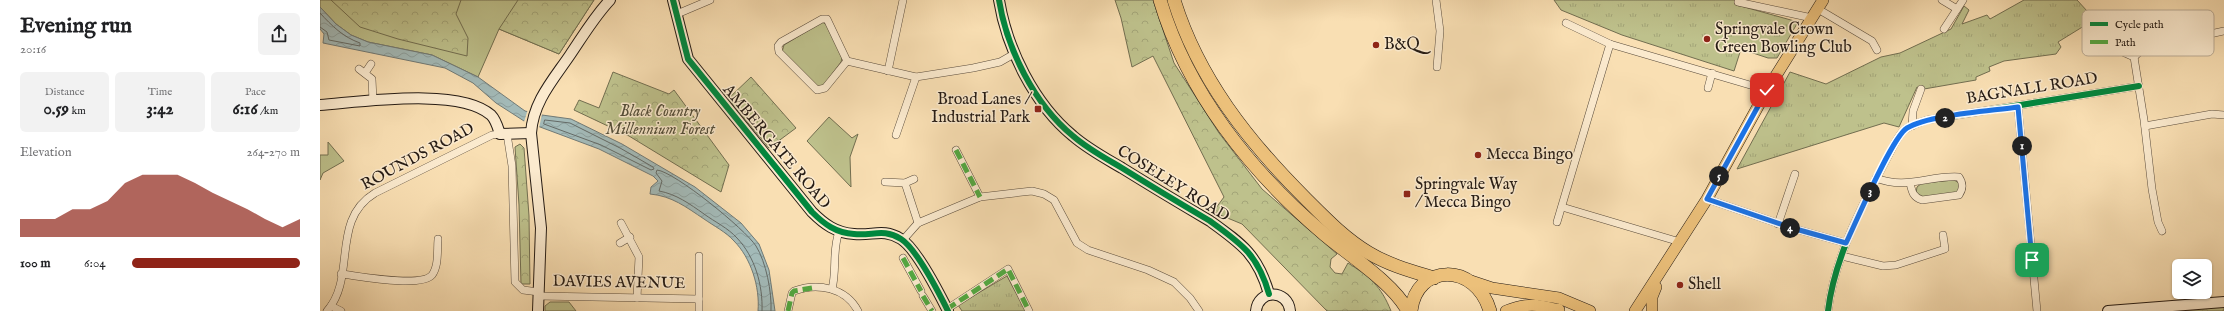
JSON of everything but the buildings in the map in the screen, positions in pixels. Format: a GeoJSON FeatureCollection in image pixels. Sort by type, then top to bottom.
{"type":"FeatureCollection","features":[{"type":"Feature","properties":{"kind":"highway"},"geometry":{"type":"LineString","coordinates":[[1160,0],[1168,27],[1184,64],[1227,131],[1295,208],[1348,255],[1395,291],[1410,311]]}},
{"type":"Feature","properties":{"kind":"highway"},"geometry":{"type":"LineString","coordinates":[[1174,0],[1181,23],[1199,64],[1238,124],[1287,180],[1334,226],[1367,252],[1391,265],[1434,278],[1452,275],[1471,281],[1483,292],[1490,311]]}},
{"type":"Feature","properties":{"kind":"highway"},"geometry":{"type":"LineString","coordinates":[[1410,311],[1418,292],[1434,278]]}},
{"type":"Feature","properties":{"kind":"main road"},"geometry":{"type":"LineString","coordinates":[[1635,311],[1707,199],[1767,90],[1820,4]]}},
{"type":"Feature","properties":{"kind":"main road"},"geometry":{"type":"LineString","coordinates":[[1652,311],[1652,297],[1662,270]]}},
{"type":"Feature","properties":{"kind":"main road"},"geometry":{"type":"LineString","coordinates":[[1471,281],[1492,288],[1559,298],[1590,311]]}},
{"type":"Feature","properties":{"kind":"main road"},"geometry":{"type":"LineString","coordinates":[[1506,311],[1518,306],[1536,304],[1556,311]]}},
{"type":"Feature","properties":{"kind":"street"},"geometry":{"type":"LineString","coordinates":[[538,311],[541,228],[531,129],[536,106],[545,89],[596,15],[610,0]]}},
{"type":"Feature","properties":{"kind":"street","name":"AMBERGATE ROAD"},"geometry":{"type":"LineString","coordinates":[[673,0],[688,59],[812,212],[823,223],[839,232],[855,234],[879,232],[891,234],[903,240],[913,250],[948,310]]}},
{"type":"Feature","properties":{"kind":"street"},"geometry":{"type":"LineString","coordinates":[[677,14],[710,0]]}},
{"type":"Feature","properties":{"kind":"street"},"geometry":{"type":"LineString","coordinates":[[888,71],[903,0]]}},
{"type":"Feature","properties":{"kind":"street","name":"COSELEY ROAD"},"geometry":{"type":"LineString","coordinates":[[999,0],[1004,28],[1014,54],[1048,108],[1065,129],[1088,147],[1210,221],[1239,243],[1256,261],[1264,277],[1269,294]]}},
{"type":"Feature","properties":{"kind":"street"},"geometry":{"type":"LineString","coordinates":[[1436,0],[1440,31],[1437,67]]}},
{"type":"Feature","properties":{"kind":"street"},"geometry":{"type":"LineString","coordinates":[[1942,0],[1957,9]]}},
{"type":"Feature","properties":{"kind":"street"},"geometry":{"type":"LineString","coordinates":[[1944,29],[1963,0]]}},
{"type":"Feature","properties":{"kind":"street"},"geometry":{"type":"LineString","coordinates":[[1738,2],[1812,18]]}},
{"type":"Feature","properties":{"kind":"street"},"geometry":{"type":"LineString","coordinates":[[1820,4],[1872,41],[1877,50]]}},
{"type":"Feature","properties":{"kind":"street"},"geometry":{"type":"LineString","coordinates":[[827,19],[847,61],[825,88],[817,90],[779,52],[778,46],[781,42],[815,23],[827,19]]}},
{"type":"Feature","properties":{"kind":"street"},"geometry":{"type":"LineString","coordinates":[[1566,23],[1610,44],[1767,90]]}},
{"type":"Feature","properties":{"kind":"street"},"geometry":{"type":"LineString","coordinates":[[2214,33],[2224,31]]}},
{"type":"Feature","properties":{"kind":"street"},"geometry":{"type":"LineString","coordinates":[[1557,222],[1610,44]]}},
{"type":"Feature","properties":{"kind":"street"},"geometry":{"type":"LineString","coordinates":[[847,61],[916,77],[993,63],[1014,54]]}},
{"type":"Feature","properties":{"kind":"street"},"geometry":{"type":"LineString","coordinates":[[2134,57],[2133,62],[2139,86],[2145,126],[2152,189],[2158,222],[2162,231]]}},
{"type":"Feature","properties":{"kind":"street"},"geometry":{"type":"LineString","coordinates":[[371,64],[362,71],[372,79],[373,101]]}},
{"type":"Feature","properties":{"kind":"street"},"geometry":{"type":"LineString","coordinates":[[1708,88],[1712,73]]}},
{"type":"Feature","properties":{"kind":"street"},"geometry":{"type":"LineString","coordinates":[[896,135],[916,77]]}},
{"type":"Feature","properties":{"kind":"street","name":"BAGNALL ROAD"},"geometry":{"type":"LineString","coordinates":[[1910,127],[1927,120],[2018,107],[2139,86]]}},
{"type":"Feature","properties":{"kind":"street"},"geometry":{"type":"LineString","coordinates":[[1828,311],[1830,296],[1846,243],[1876,178],[1898,139],[1910,127],[1912,111],[1921,90]]}},
{"type":"Feature","properties":{"kind":"street"},"geometry":{"type":"LineString","coordinates":[[320,105],[447,98],[467,103],[493,116],[504,134]]}},
{"type":"Feature","properties":{"kind":"street"},"geometry":{"type":"LineString","coordinates":[[2018,107],[2037,311]]}},
{"type":"Feature","properties":{"kind":"street"},"geometry":{"type":"LineString","coordinates":[[2145,126],[2212,114],[2224,115]]}},
{"type":"Feature","properties":{"kind":"street","name":"ROUNDS ROAD"},"geometry":{"type":"LineString","coordinates":[[329,309],[341,274],[350,223],[357,209],[365,200],[492,135],[531,129]]}},
{"type":"Feature","properties":{"kind":"street","name":"DAVIES AVENUE"},"geometry":{"type":"LineString","coordinates":[[504,134],[512,166],[515,282],[523,290],[539,294],[699,299]]}},
{"type":"Feature","properties":{"kind":"street"},"geometry":{"type":"LineString","coordinates":[[956,150],[980,197]]}},
{"type":"Feature","properties":{"kind":"street"},"geometry":{"type":"LineString","coordinates":[[1778,224],[1795,174]]}},
{"type":"Feature","properties":{"kind":"street"},"geometry":{"type":"LineString","coordinates":[[1876,178],[1894,184],[1959,178],[1962,182],[1962,190],[1959,195],[1922,200],[1916,198],[1912,193],[1910,183]]}},
{"type":"Feature","properties":{"kind":"street"},"geometry":{"type":"LineString","coordinates":[[885,182],[905,183],[914,179]]}},
{"type":"Feature","properties":{"kind":"street"},"geometry":{"type":"LineString","coordinates":[[905,183],[918,223]]}},
{"type":"Feature","properties":{"kind":"street"},"geometry":{"type":"LineString","coordinates":[[903,240],[918,223],[980,197],[1032,191],[1044,194],[1054,200],[1077,243],[1088,250],[1148,270],[1174,282],[1190,298],[1199,311]]}},
{"type":"Feature","properties":{"kind":"street"},"geometry":{"type":"LineString","coordinates":[[1707,199],[1778,224],[1846,243]]}},
{"type":"Feature","properties":{"kind":"street"},"geometry":{"type":"LineString","coordinates":[[1562,207],[1680,242]]}},
{"type":"Feature","properties":{"kind":"street"},"geometry":{"type":"LineString","coordinates":[[622,223],[639,257],[637,298]]}},
{"type":"Feature","properties":{"kind":"street"},"geometry":{"type":"LineString","coordinates":[[832,288],[835,274],[836,239],[839,232]]}},
{"type":"Feature","properties":{"kind":"street"},"geometry":{"type":"LineString","coordinates":[[1842,256],[1883,266],[1896,265],[1945,249],[1944,234]]}},
{"type":"Feature","properties":{"kind":"street"},"geometry":{"type":"LineString","coordinates":[[620,243],[630,237]]}},
{"type":"Feature","properties":{"kind":"street"},"geometry":{"type":"LineString","coordinates":[[341,274],[411,282],[423,281],[429,278],[435,269],[438,239]]}},
{"type":"Feature","properties":{"kind":"street"},"geometry":{"type":"LineString","coordinates":[[699,256],[699,311]]}},
{"type":"Feature","properties":{"kind":"street"},"geometry":{"type":"LineString","coordinates":[[903,258],[932,311]]}},
{"type":"Feature","properties":{"kind":"street"},"geometry":{"type":"LineString","coordinates":[[911,273],[923,266]]}},
{"type":"Feature","properties":{"kind":"street"},"geometry":{"type":"LineString","coordinates":[[948,310],[1008,270],[1029,311]]}},
{"type":"Feature","properties":{"kind":"street"},"geometry":{"type":"LineString","coordinates":[[788,311],[792,293],[794,291],[812,288],[832,288],[845,295],[858,311]]}},
{"type":"Feature","properties":{"kind":"street"},"geometry":{"type":"LineString","coordinates":[[1256,311],[1260,299],[1269,294],[1275,294],[1284,298],[1289,305],[1290,311]]}},
{"type":"Feature","properties":{"kind":"street"},"geometry":{"type":"LineString","coordinates":[[2108,311],[2224,302]]}},
{"type":"Feature","properties":{"kind":"street"},"geometry":{"type":"LineString","coordinates":[[329,309],[341,311]]}},
{"type":"Feature","properties":{"kind":"green space"},"geometry":{"type":"Polygon","coordinates":[[[320,0],[594,0],[559,54],[499,29],[478,77],[432,55],[368,42],[351,35],[336,24],[320,7],[320,0]]]}},
{"type":"Feature","properties":{"kind":"green space"},"geometry":{"type":"Polygon","coordinates":[[[331,0],[461,0],[456,14],[468,38],[467,56],[398,39],[360,27],[331,0]]]}},
{"type":"Feature","properties":{"kind":"green space"},"geometry":{"type":"Polygon","coordinates":[[[518,0],[594,0],[559,54],[499,29],[518,0]]]}},
{"type":"Feature","properties":{"kind":"green space"},"geometry":{"type":"Polygon","coordinates":[[[1115,0],[1153,0],[1174,63],[1219,133],[1262,189],[1337,254],[1331,259],[1330,267],[1335,273],[1342,274],[1348,263],[1356,268],[1369,278],[1379,289],[1391,311],[1327,311],[1242,224],[1213,212],[1224,197],[1153,56],[1132,67],[1121,18],[1115,0]]]}},
{"type":"Feature","properties":{"kind":"green space"},"geometry":{"type":"Polygon","coordinates":[[[1554,0],[1738,0],[1737,5],[1798,22],[1777,58],[1768,58],[1741,49],[1734,71],[1622,35],[1561,10],[1554,0]]]}},
{"type":"Feature","properties":{"kind":"green space"},"geometry":{"type":"Polygon","coordinates":[[[2024,0],[2077,0],[2086,10],[2082,10],[2082,27],[2058,42],[2061,47],[2056,54],[2004,61],[1989,67],[1990,71],[1976,77],[1976,80],[1924,89],[1917,87],[1899,127],[1884,123],[1737,169],[1790,72],[1826,84],[1881,57],[1900,53],[1951,29],[1964,6],[1969,10],[1962,24],[1987,15],[1990,19],[2024,0]]]}},
{"type":"Feature","properties":{"kind":"green space"},"geometry":{"type":"Polygon","coordinates":[[[822,22],[829,26],[842,58],[841,62],[823,86],[818,87],[782,52],[784,45],[822,22]]]}},
{"type":"Feature","properties":{"kind":"green space","name":"Black Country Millennium Forest"},"geometry":{"type":"Polygon","coordinates":[[[613,72],[669,94],[674,90],[729,165],[721,192],[629,136],[574,110],[579,100],[599,108],[613,72]]]}},
{"type":"Feature","properties":{"kind":"green space","name":"Black Country Millennium Forest"},"geometry":{"type":"Polygon","coordinates":[[[751,77],[796,128],[769,148],[728,99],[751,77]]]}},
{"type":"Feature","properties":{"kind":"green space"},"geometry":{"type":"Polygon","coordinates":[[[829,117],[852,138],[858,134],[850,157],[851,187],[807,141],[829,117]]]}},
{"type":"Feature","properties":{"kind":"green space"},"geometry":{"type":"Polygon","coordinates":[[[328,142],[344,161],[323,173],[320,180],[320,155],[328,155],[328,142]]]}},
{"type":"Feature","properties":{"kind":"green space"},"geometry":{"type":"Polygon","coordinates":[[[520,144],[524,148],[529,216],[530,284],[521,284],[519,205],[515,147],[520,144]]]}},
{"type":"Feature","properties":{"kind":"green space"},"geometry":{"type":"Polygon","coordinates":[[[1954,180],[1961,184],[1957,193],[1921,197],[1916,193],[1917,187],[1922,183],[1954,180]]]}},
{"type":"Feature","properties":{"kind":"green space"},"geometry":{"type":"Polygon","coordinates":[[[1007,276],[1026,311],[962,311],[958,305],[1007,276]]]}},
{"type":"Feature","properties":{"kind":"green space"},"geometry":{"type":"Polygon","coordinates":[[[550,302],[569,302],[576,311],[545,311],[545,306],[550,302]]]}},
{"type":"Feature","properties":{"kind":"green space"},"geometry":{"type":"Polygon","coordinates":[[[2224,306],[2224,311],[2180,311],[2224,306]]]}},
{"type":"Feature","properties":{"kind":"water"},"geometry":{"type":"Polygon","coordinates":[[[320,7],[336,24],[351,35],[368,42],[432,55],[478,77],[525,111],[571,119],[622,144],[695,187],[741,223],[759,244],[769,270],[775,311],[758,311],[756,283],[750,264],[734,241],[720,229],[691,210],[665,197],[650,194],[651,187],[658,181],[653,176],[599,149],[524,121],[496,103],[473,83],[445,68],[323,43],[324,34],[320,29],[320,7]]]}},
{"type":"Feature","properties":{"kind":"pier"},"geometry":{"type":"Polygon","coordinates":[[[528,109],[542,114],[539,128],[524,122],[528,109]]]}},
{"type":"Feature","properties":{"kind":"marked path"},"geometry":{"type":"LineString","coordinates":[[956,150],[980,197]]}},
{"type":"Feature","properties":{"kind":"marked path"},"geometry":{"type":"LineString","coordinates":[[903,258],[921,291]]}},
{"type":"Feature","properties":{"kind":"marked path"},"geometry":{"type":"LineString","coordinates":[[947,309],[1008,269],[1029,311]]}},
{"type":"Feature","properties":{"kind":"marked path"},"geometry":{"type":"LineString","coordinates":[[788,311],[792,293],[794,291],[812,288]]}},
{"type":"Feature","properties":{"kind":"marked path"},"geometry":{"type":"LineString","coordinates":[[923,296],[932,311]]}},
{"type":"Feature","properties":{"kind":"cycle path"},"geometry":{"type":"LineString","coordinates":[[673,0],[688,59],[812,212],[826,224],[842,232],[861,234],[883,233],[901,239],[921,261],[948,311]]}},
{"type":"Feature","properties":{"kind":"cycle path"},"geometry":{"type":"LineString","coordinates":[[999,0],[1008,37],[1024,74],[1046,108],[1059,123],[1079,141],[1210,221],[1240,244],[1260,269],[1269,294]]}},
{"type":"Feature","properties":{"kind":"cycle path"},"geometry":{"type":"LineString","coordinates":[[1828,311],[1836,273],[1849,235],[1866,199],[1902,132],[1914,124],[1927,120],[2139,86]]}},
{"type":"Feature","properties":{"kind":"place","name":"Springvale Crown Green Bowling Club"},"geometry":{"type":"Point","coordinates":[1707,39]}},
{"type":"Feature","properties":{"kind":"place","name":"B&Q"},"geometry":{"type":"Point","coordinates":[1376,45]}},
{"type":"Feature","properties":{"kind":"place","name":"Broad Lanes / Industrial Park"},"geometry":{"type":"Point","coordinates":[1038,109]}},
{"type":"Feature","properties":{"kind":"place","name":"Mecca Bingo"},"geometry":{"type":"Point","coordinates":[1478,155]}},
{"type":"Feature","properties":{"kind":"place","name":"Springvale Way / Mecca Bingo"},"geometry":{"type":"Point","coordinates":[1407,194]}},
{"type":"Feature","properties":{"kind":"place","name":"Shell"},"geometry":{"type":"Point","coordinates":[1680,285]}},
{"type":"Feature","properties":{"kind":"route"},"geometry":{"type":"LineString","coordinates":[[1767,90],[1707,199],[1792,228],[1846,243],[1876,178],[1902,132],[1927,120],[2018,107],[2032,260]]}}]}
